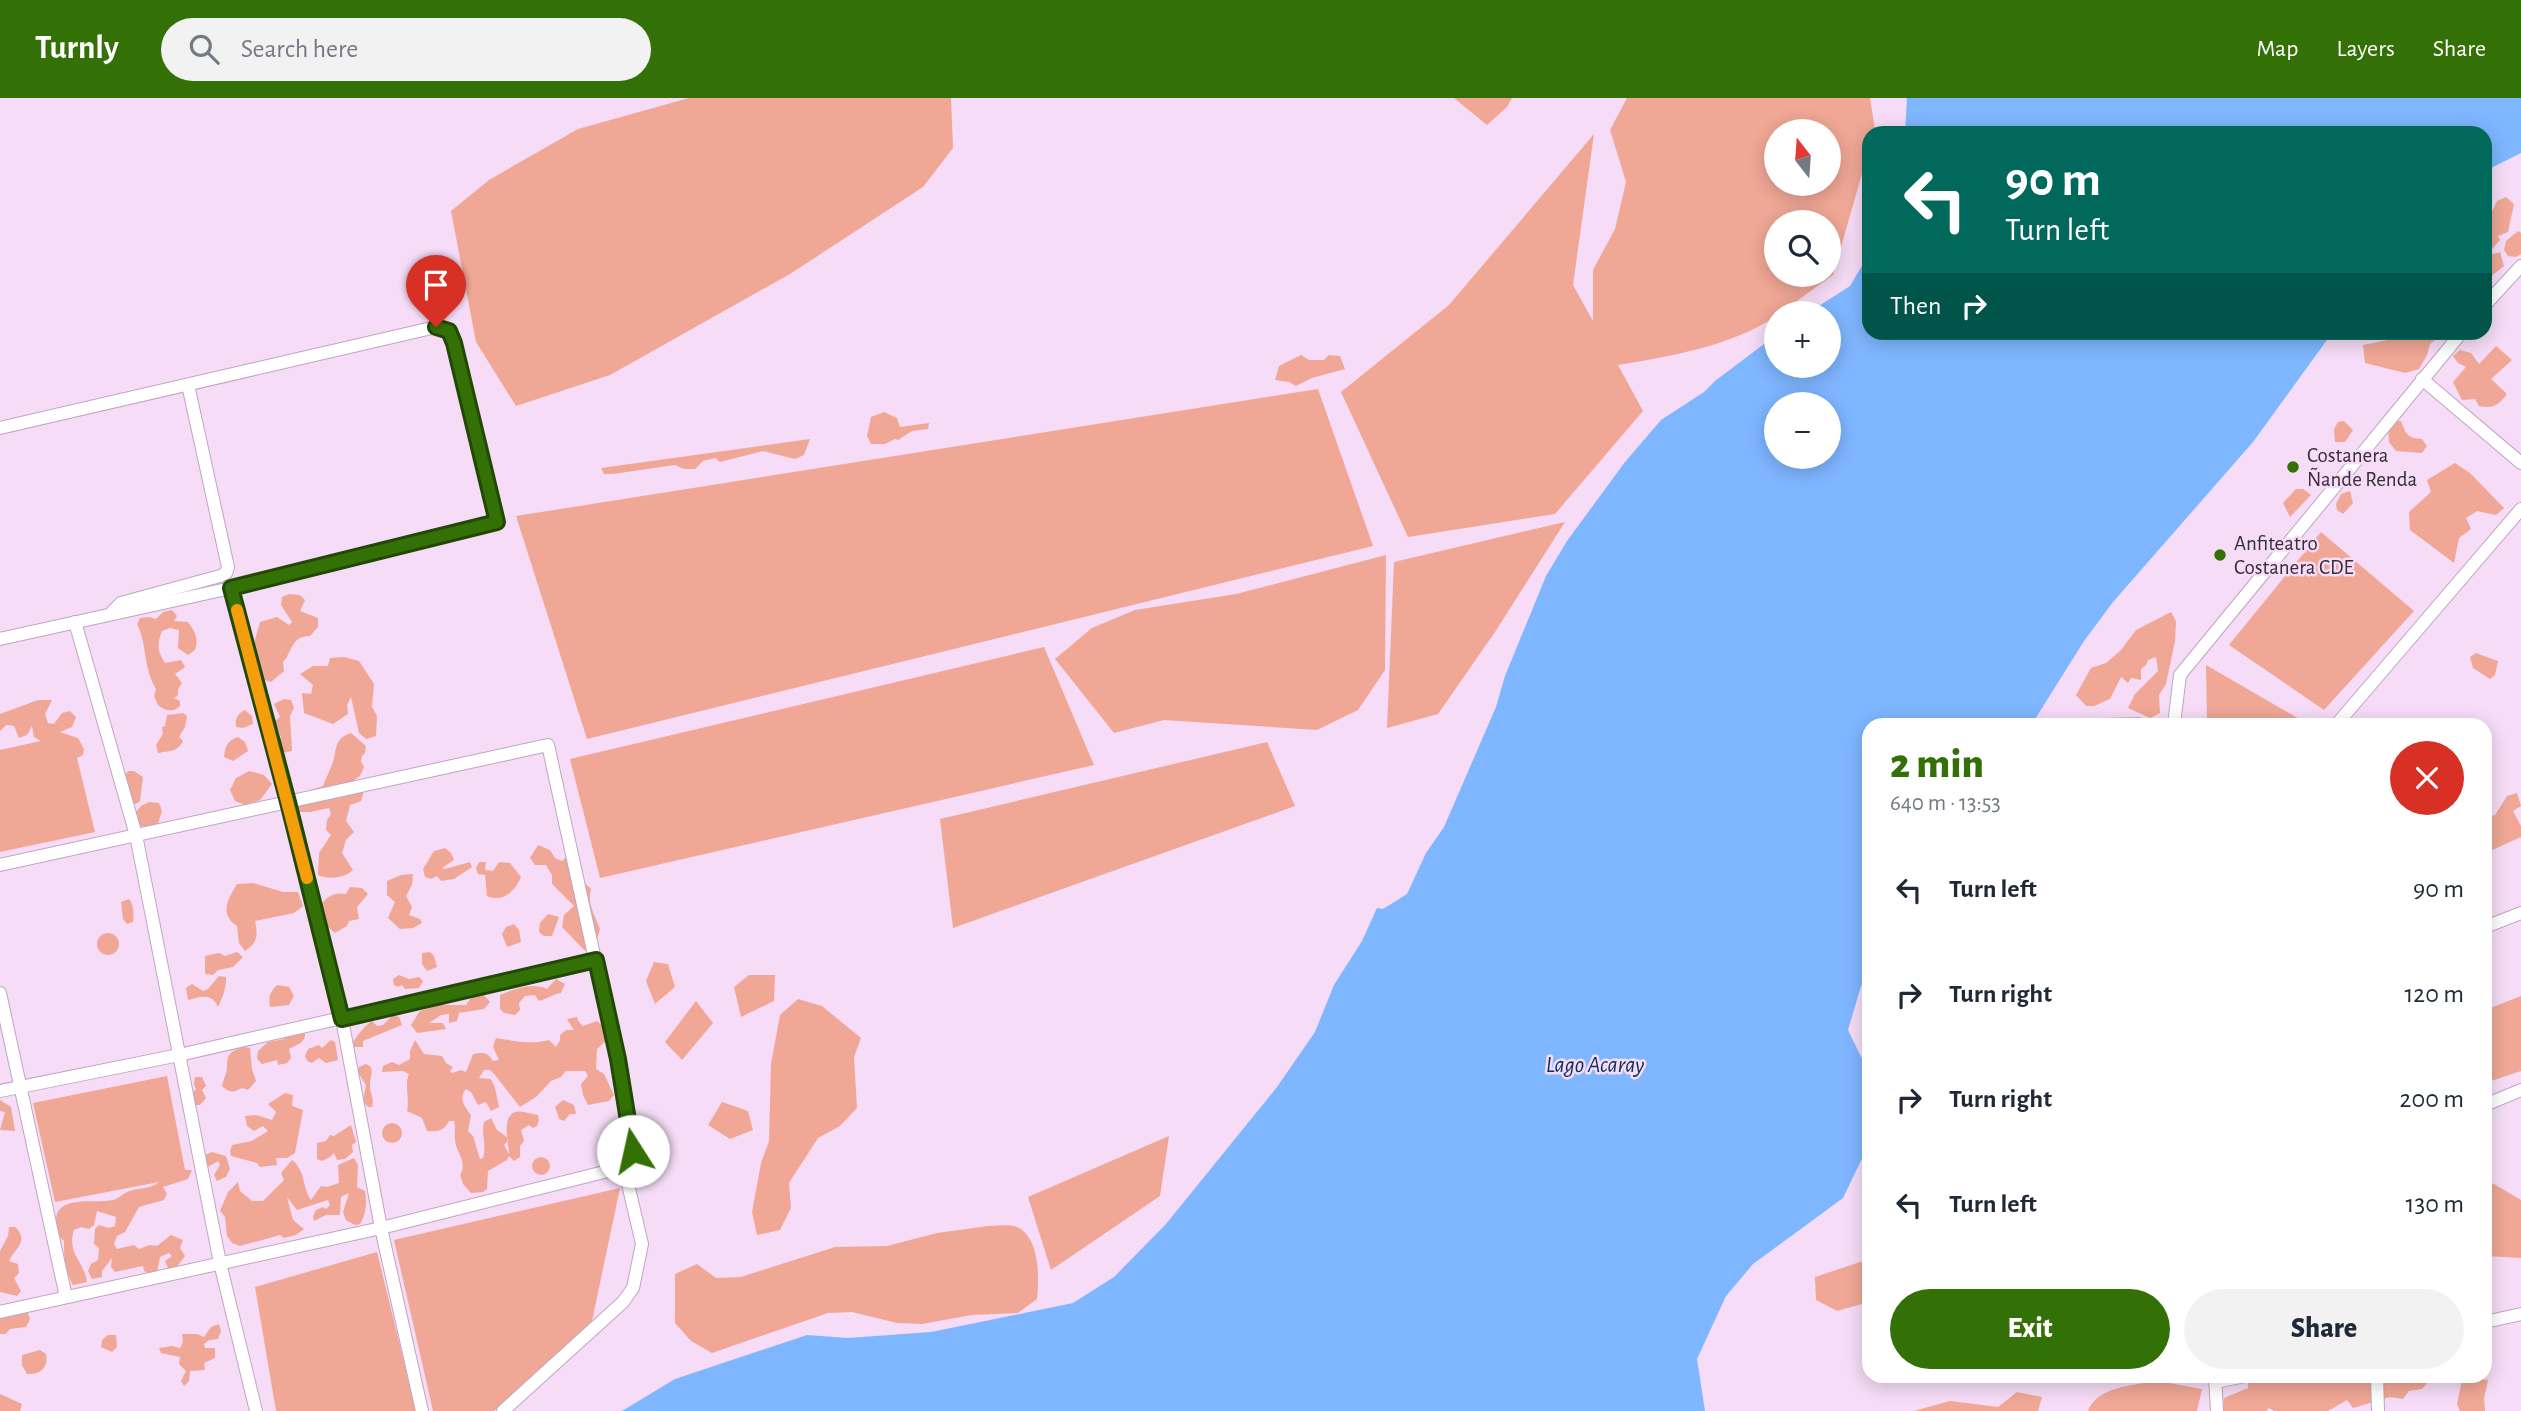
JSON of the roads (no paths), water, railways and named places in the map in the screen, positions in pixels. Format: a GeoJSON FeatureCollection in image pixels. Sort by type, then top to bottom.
{"type":"FeatureCollection","features":[{"type":"Feature","properties":{"kind":"street"},"geometry":{"type":"LineString","coordinates":[[2492,297],[2521,266]]}},
{"type":"Feature","properties":{"kind":"street"},"geometry":{"type":"LineString","coordinates":[[0,428],[436,327],[449,331],[454,343],[497,522],[231,588],[0,639]]}},
{"type":"Feature","properties":{"kind":"street"},"geometry":{"type":"LineString","coordinates":[[2175,718],[2180,675],[2455,340]]}},
{"type":"Feature","properties":{"kind":"street"},"geometry":{"type":"LineString","coordinates":[[2422,379],[2521,463]]}},
{"type":"Feature","properties":{"kind":"street"},"geometry":{"type":"LineString","coordinates":[[111,614],[121,603],[226,573],[228,567],[188,385]]}},
{"type":"Feature","properties":{"kind":"street"},"geometry":{"type":"LineString","coordinates":[[2342,718],[2521,509]]}},
{"type":"Feature","properties":{"kind":"street"},"geometry":{"type":"LineString","coordinates":[[231,588],[342,1019],[381,1228],[422,1411]]}},
{"type":"Feature","properties":{"kind":"street"},"geometry":{"type":"LineString","coordinates":[[75,622],[136,835],[220,1263],[256,1411]]}},
{"type":"Feature","properties":{"kind":"street"},"geometry":{"type":"LineString","coordinates":[[0,865],[548,745],[618,1059],[633,1151],[631,1161],[624,1167],[381,1228],[0,1312]]}},
{"type":"Feature","properties":{"kind":"street"},"geometry":{"type":"LineString","coordinates":[[2492,923],[2521,913]]}},
{"type":"Feature","properties":{"kind":"street"},"geometry":{"type":"LineString","coordinates":[[0,1091],[180,1055],[596,960]]}},
{"type":"Feature","properties":{"kind":"street"},"geometry":{"type":"LineString","coordinates":[[0,993],[66,1297]]}},
{"type":"Feature","properties":{"kind":"street"},"geometry":{"type":"LineString","coordinates":[[2492,1102],[2521,1090]]}},
{"type":"Feature","properties":{"kind":"street"},"geometry":{"type":"LineString","coordinates":[[503,1411],[623,1302],[633,1288],[642,1244],[624,1167]]}},
{"type":"Feature","properties":{"kind":"street"},"geometry":{"type":"LineString","coordinates":[[2492,1320],[2521,1314]]}},
{"type":"Feature","properties":{"kind":"street"},"geometry":{"type":"LineString","coordinates":[[2215,1383],[2217,1411]]}},
{"type":"Feature","properties":{"kind":"street"},"geometry":{"type":"LineString","coordinates":[[2377,1383],[2378,1411]]}},
{"type":"Feature","properties":{"kind":"water"},"geometry":{"type":"Polygon","coordinates":[[[1907,98],[2521,98],[2521,153],[2492,168],[2492,126],[1905,126],[1907,98]]]}},
{"type":"Feature","properties":{"kind":"water","name":"Lago Acaray"},"geometry":{"type":"Polygon","coordinates":[[[1862,266],[1862,340],[2327,340],[2253,442],[2113,602],[2084,641],[2036,718],[1862,718],[1862,985],[1848,1030],[1862,1059],[1862,1159],[1843,1198],[1753,1264],[1726,1296],[1697,1359],[1705,1411],[622,1411],[675,1379],[807,1335],[848,1338],[931,1332],[1073,1303],[1114,1277],[1166,1224],[1277,1087],[1315,1032],[1334,985],[1362,941],[1377,908],[1383,909],[1407,894],[1426,853],[1444,827],[1496,707],[1505,676],[1546,576],[1567,541],[1625,462],[1661,420],[1704,392],[1764,344],[1764,378],[1841,378],[1841,301],[1827,301],[1850,286],[1862,266]]]}},
{"type":"Feature","properties":{"kind":"place","name":"Costanera Ñande Renda"},"geometry":{"type":"Point","coordinates":[2293,467]}},
{"type":"Feature","properties":{"kind":"place","name":"Anfiteatro Costanera CDE"},"geometry":{"type":"Point","coordinates":[2220,555]}}]}
